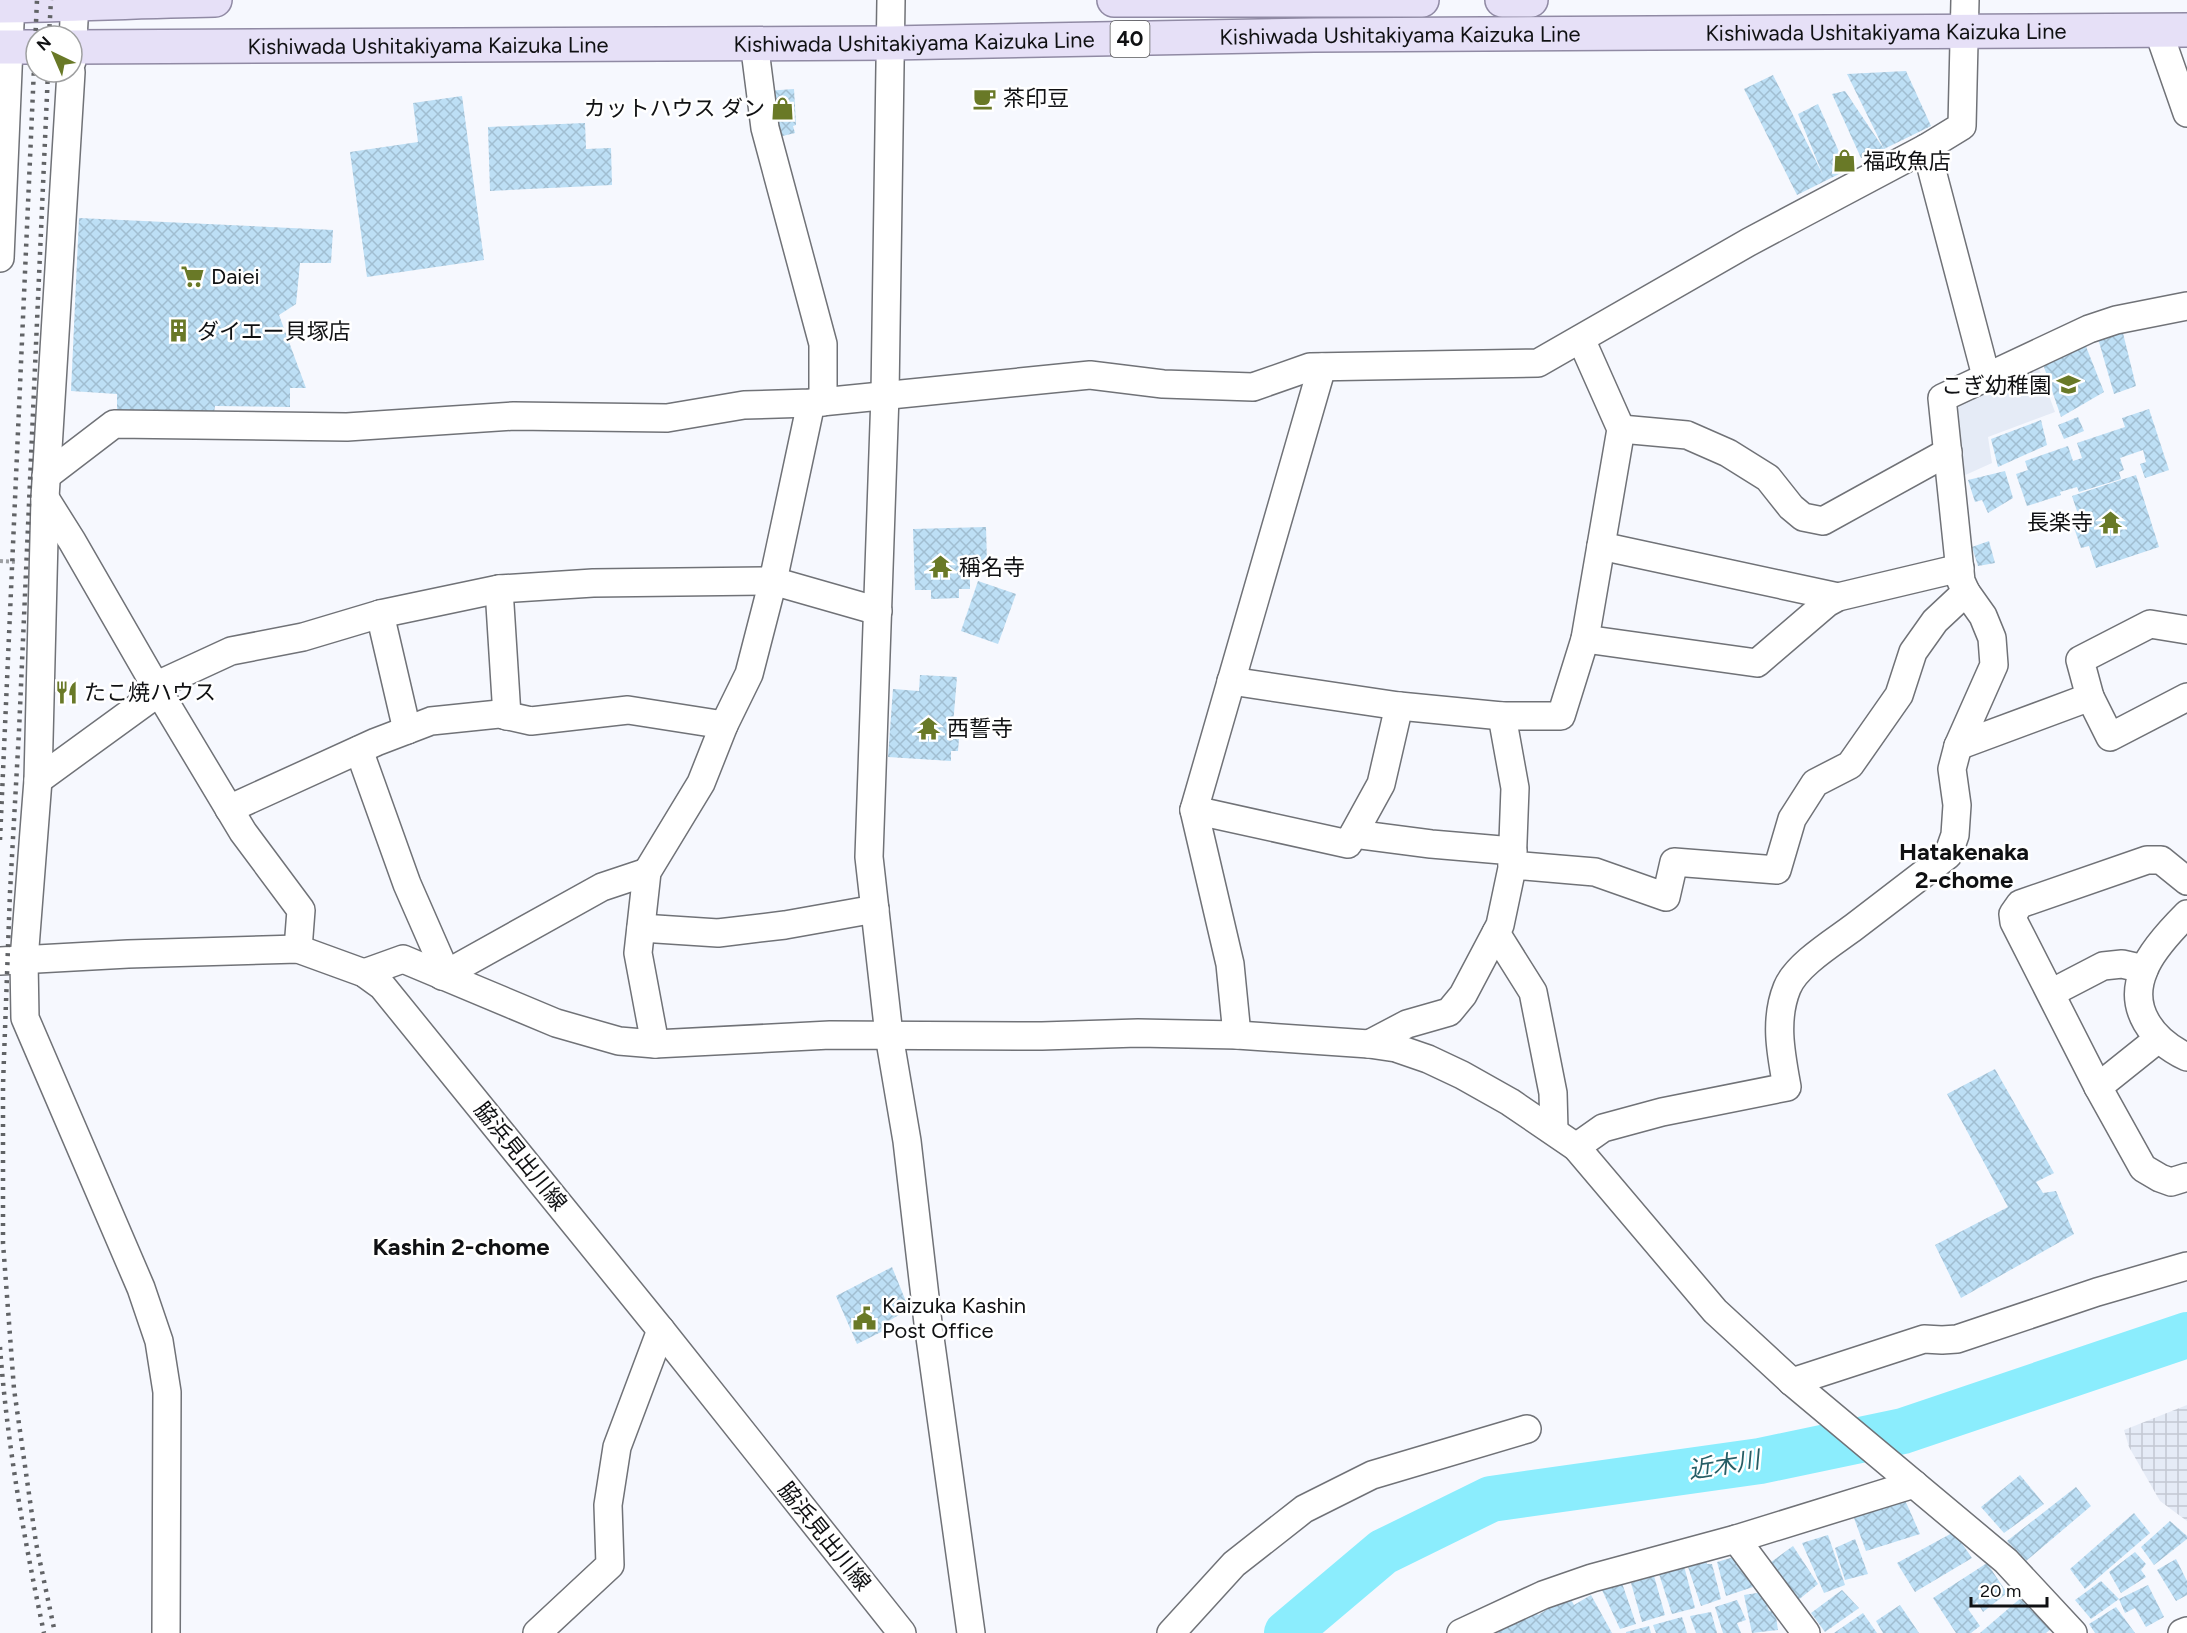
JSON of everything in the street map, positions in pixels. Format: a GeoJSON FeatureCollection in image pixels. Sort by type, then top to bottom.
{"type":"FeatureCollection","features":[{"type":"Feature","properties":{"kind":"main road"},"geometry":{"type":"LineString","coordinates":[[7,4],[215,0]]}},
{"type":"Feature","properties":{"kind":"main road","name":"Kishiwada Ushitakiyama Kaizuka Line"},"geometry":{"type":"LineString","coordinates":[[1114,0],[1422,0]]}},
{"type":"Feature","properties":{"kind":"main road","name":"Kishiwada Ushitakiyama Kaizuka Line"},"geometry":{"type":"LineString","coordinates":[[1502,0],[1531,0]]}},
{"type":"Feature","properties":{"kind":"main road","name":"Kishiwada Ushitakiyama Kaizuka Line"},"geometry":{"type":"LineString","coordinates":[[84,57],[754,42],[890,44],[1314,35],[2173,30]]}},
{"type":"Feature","properties":{"kind":"street"},"geometry":{"type":"LineString","coordinates":[[891,0],[885,395],[869,857],[889,1035],[907,1141],[928,1323],[971,1633]]}},
{"type":"Feature","properties":{"kind":"street"},"geometry":{"type":"LineString","coordinates":[[45,487],[114,424],[347,426],[514,416],[667,418],[744,405],[817,402],[1090,375],[1163,384],[1252,387],[1310,367],[1538,363],[1749,242],[1926,148],[1962,126],[1965,0]]}},
{"type":"Feature","properties":{"kind":"street"},"geometry":{"type":"LineString","coordinates":[[74,24],[75,3]]}},
{"type":"Feature","properties":{"kind":"street"},"geometry":{"type":"LineString","coordinates":[[0,258],[15,47],[7,4]]}},
{"type":"Feature","properties":{"kind":"street"},"geometry":{"type":"LineString","coordinates":[[2173,30],[2187,113]]}},
{"type":"Feature","properties":{"kind":"street"},"geometry":{"type":"LineString","coordinates":[[655,1044],[638,953],[647,872],[701,783],[724,725],[749,674],[817,402],[823,344],[765,128],[754,42]]}},
{"type":"Feature","properties":{"kind":"street"},"geometry":{"type":"LineString","coordinates":[[70,84],[45,487],[38,780],[12,961],[25,1018],[141,1288],[159,1341],[167,1392],[166,1633]]}},
{"type":"Feature","properties":{"kind":"street"},"geometry":{"type":"LineString","coordinates":[[1926,148],[1986,376]]}},
{"type":"Feature","properties":{"kind":"street"},"geometry":{"type":"LineString","coordinates":[[1576,1147],[1603,1128],[1662,1112],[1786,1087],[1779,1041],[1780,1010],[1787,986],[1798,972],[1825,950],[1948,855],[1956,835],[1957,805],[1952,769],[1958,746],[1994,665],[1992,638],[1963,580],[1942,398],[2089,329],[2116,320],[2187,306]]}},
{"type":"Feature","properties":{"kind":"street"},"geometry":{"type":"LineString","coordinates":[[1231,681],[1400,706],[1502,716],[1561,716],[1586,639],[1621,429],[1581,339]]}},
{"type":"Feature","properties":{"kind":"street"},"geometry":{"type":"LineString","coordinates":[[1237,1035],[1230,964],[1194,810],[1322,367]]}},
{"type":"Feature","properties":{"kind":"street"},"geometry":{"type":"LineString","coordinates":[[1621,429],[1687,435],[1728,453],[1768,478],[1791,507],[1803,517],[1823,521],[1948,452]]}},
{"type":"Feature","properties":{"kind":"street"},"geometry":{"type":"LineString","coordinates":[[45,487],[72,541],[228,809],[301,910],[298,949]]}},
{"type":"Feature","properties":{"kind":"street"},"geometry":{"type":"LineString","coordinates":[[1601,546],[1838,597],[1963,580]]}},
{"type":"Feature","properties":{"kind":"street"},"geometry":{"type":"LineString","coordinates":[[1354,834],[1431,844],[1595,872],[1666,897],[1674,862],[1777,870],[1792,819],[1815,783],[1850,765],[1899,695],[1913,652],[1963,580]]}},
{"type":"Feature","properties":{"kind":"street"},"geometry":{"type":"LineString","coordinates":[[38,780],[157,689],[231,651],[303,637],[380,614],[499,589],[593,583],[773,581],[878,611]]}},
{"type":"Feature","properties":{"kind":"street"},"geometry":{"type":"LineString","coordinates":[[499,589],[507,716]]}},
{"type":"Feature","properties":{"kind":"street"},"geometry":{"type":"LineString","coordinates":[[1586,639],[1757,663],[1827,603],[1838,597]]}},
{"type":"Feature","properties":{"kind":"street"},"geometry":{"type":"LineString","coordinates":[[380,614],[407,730]]}},
{"type":"Feature","properties":{"kind":"street"},"geometry":{"type":"LineString","coordinates":[[2187,630],[2150,624],[2080,660],[2090,697],[2110,737],[2187,697]]}},
{"type":"Feature","properties":{"kind":"street"},"geometry":{"type":"LineString","coordinates":[[1958,746],[2090,697]]}},
{"type":"Feature","properties":{"kind":"street"},"geometry":{"type":"LineString","coordinates":[[1194,810],[1348,844],[1381,784],[1400,706]]}},
{"type":"Feature","properties":{"kind":"street"},"geometry":{"type":"LineString","coordinates":[[228,809],[359,750],[431,721],[499,714],[531,721],[628,710],[724,725]]}},
{"type":"Feature","properties":{"kind":"street"},"geometry":{"type":"LineString","coordinates":[[1369,1044],[1407,1024],[1449,1012],[1463,995],[1500,925],[1512,858],[1515,788],[1502,716]]}},
{"type":"Feature","properties":{"kind":"street"},"geometry":{"type":"LineString","coordinates":[[359,750],[407,884],[444,974]]}},
{"type":"Feature","properties":{"kind":"street"},"geometry":{"type":"LineString","coordinates":[[2187,881],[2161,860],[2147,860],[2020,904],[2013,914],[2014,922],[2098,1087],[2143,1168],[2171,1182],[2187,1177]]}},
{"type":"Feature","properties":{"kind":"street"},"geometry":{"type":"LineString","coordinates":[[444,974],[602,887],[647,872]]}},
{"type":"Feature","properties":{"kind":"street"},"geometry":{"type":"LineString","coordinates":[[641,928],[718,933],[785,925],[875,909]]}},
{"type":"Feature","properties":{"kind":"street"},"geometry":{"type":"LineString","coordinates":[[2187,914],[2144,969],[2139,988],[2140,1005],[2147,1023],[2158,1039],[2172,1050],[2187,1057]]}},
{"type":"Feature","properties":{"kind":"street"},"geometry":{"type":"LineString","coordinates":[[1496,933],[1533,992],[1552,1093],[1554,1130]]}},
{"type":"Feature","properties":{"kind":"street","name":"脇浜見出川線"},"geometry":{"type":"LineString","coordinates":[[12,961],[128,954],[298,949],[364,973],[382,986],[661,1330],[902,1633]]}},
{"type":"Feature","properties":{"kind":"street"},"geometry":{"type":"LineString","coordinates":[[364,973],[403,959],[444,974],[556,1023],[608,1038],[655,1044],[830,1035],[1042,1036],[1138,1033],[1237,1035],[1369,1044],[1396,1048],[1428,1059],[1510,1102],[1576,1147],[1715,1311],[1797,1386],[2006,1561],[2073,1633]]}},
{"type":"Feature","properties":{"kind":"street"},"geometry":{"type":"LineString","coordinates":[[2051,993],[2103,966],[2122,964],[2144,969]]}},
{"type":"Feature","properties":{"kind":"street"},"geometry":{"type":"LineString","coordinates":[[2098,1087],[2158,1039]]}},
{"type":"Feature","properties":{"kind":"street"},"geometry":{"type":"LineString","coordinates":[[1797,1386],[1924,1339],[1957,1339],[2097,1292],[2187,1266]]}},
{"type":"Feature","properties":{"kind":"street"},"geometry":{"type":"LineString","coordinates":[[537,1633],[610,1565],[608,1505],[616,1447],[661,1330]]}},
{"type":"Feature","properties":{"kind":"street"},"geometry":{"type":"LineString","coordinates":[[1171,1633],[1234,1564],[1304,1509],[1372,1475],[1527,1430]]}},
{"type":"Feature","properties":{"kind":"street"},"geometry":{"type":"LineString","coordinates":[[1461,1633],[1543,1595],[1592,1578],[1736,1539],[1910,1481]]}},
{"type":"Feature","properties":{"kind":"street"},"geometry":{"type":"LineString","coordinates":[[1736,1539],[1806,1633]]}},
{"type":"Feature","properties":{"kind":"street"},"geometry":{"type":"LineString","coordinates":[[2182,1633],[2187,1631]]}},
{"type":"Feature","properties":{"kind":"shaded area"},"geometry":{"type":"Polygon","coordinates":[[[2037,363],[2055,412],[1988,437],[1992,463],[1961,477],[1952,403],[2037,363]]]}},
{"type":"Feature","properties":{"kind":"shaded area"},"geometry":{"type":"Polygon","coordinates":[[[2187,1405],[2187,1521],[2160,1501],[2129,1447],[2124,1430],[2187,1405]]]}},
{"type":"Feature","properties":{"kind":"building"},"geometry":{"type":"Polygon","coordinates":[[[1906,71],[1931,126],[1884,149],[1847,74],[1906,71]]]}},
{"type":"Feature","properties":{"kind":"building"},"geometry":{"type":"Polygon","coordinates":[[[1773,75],[1823,175],[1798,114],[1818,104],[1847,170],[1797,195],[1744,89],[1773,75]]]}},
{"type":"Feature","properties":{"kind":"building"},"geometry":{"type":"Polygon","coordinates":[[[794,89],[796,125],[793,126],[795,133],[770,139],[766,91],[794,89]]]}},
{"type":"Feature","properties":{"kind":"building"},"geometry":{"type":"Polygon","coordinates":[[[1845,91],[1884,149],[1861,158],[1832,94],[1845,91]]]}},
{"type":"Feature","properties":{"kind":"building"},"geometry":{"type":"Polygon","coordinates":[[[462,96],[484,260],[367,277],[350,152],[418,142],[413,103],[462,96]]]}},
{"type":"Feature","properties":{"kind":"building"},"geometry":{"type":"Polygon","coordinates":[[[585,123],[586,149],[611,148],[612,185],[490,191],[488,127],[585,123]]]}},
{"type":"Feature","properties":{"kind":"building","name":"ダイエー貝塚店"},"geometry":{"type":"Polygon","coordinates":[[[79,218],[333,230],[331,263],[300,263],[296,304],[279,315],[306,388],[290,388],[290,407],[215,406],[214,413],[117,411],[117,394],[71,391],[79,218]]]}},
{"type":"Feature","properties":{"kind":"building"},"geometry":{"type":"Polygon","coordinates":[[[2122,329],[2136,386],[2114,394],[2097,335],[2122,329]]]}},
{"type":"Feature","properties":{"kind":"building"},"geometry":{"type":"Polygon","coordinates":[[[2085,344],[2104,392],[2061,417],[2042,361],[2085,344]]]}},
{"type":"Feature","properties":{"kind":"building"},"geometry":{"type":"Polygon","coordinates":[[[2149,409],[2169,470],[2145,478],[2140,464],[2146,462],[2143,450],[2120,458],[2124,470],[2119,472],[2121,479],[2079,492],[2077,487],[2027,506],[2016,474],[2028,470],[2025,461],[2068,446],[2073,461],[2082,458],[2077,443],[2125,427],[2122,418],[2149,409]]]}},
{"type":"Feature","properties":{"kind":"building"},"geometry":{"type":"Polygon","coordinates":[[[2078,417],[2084,431],[2064,439],[2058,425],[2078,417]]]}},
{"type":"Feature","properties":{"kind":"building"},"geometry":{"type":"Polygon","coordinates":[[[2041,420],[2047,445],[1998,467],[1991,439],[2041,420]]]}},
{"type":"Feature","properties":{"kind":"building"},"geometry":{"type":"Polygon","coordinates":[[[2005,471],[2013,498],[1988,513],[1982,500],[1975,502],[1968,480],[2005,471]]]}},
{"type":"Feature","properties":{"kind":"building"},"geometry":{"type":"Polygon","coordinates":[[[2136,475],[2159,547],[2096,568],[2089,546],[2081,548],[2071,519],[2079,517],[2072,496],[2136,475]]]}},
{"type":"Feature","properties":{"kind":"building"},"geometry":{"type":"Polygon","coordinates":[[[986,527],[987,563],[970,564],[970,589],[959,589],[959,598],[931,599],[931,590],[915,590],[913,529],[986,527]]]}},
{"type":"Feature","properties":{"kind":"building"},"geometry":{"type":"Polygon","coordinates":[[[1989,541],[1995,563],[1978,566],[1972,547],[1989,541]]]}},
{"type":"Feature","properties":{"kind":"building"},"geometry":{"type":"Polygon","coordinates":[[[978,581],[1016,594],[998,644],[961,631],[978,581]]]}},
{"type":"Feature","properties":{"kind":"building"},"geometry":{"type":"Polygon","coordinates":[[[920,675],[957,677],[953,725],[960,726],[958,751],[951,751],[951,761],[888,757],[893,689],[919,691],[920,675]]]}},
{"type":"Feature","properties":{"kind":"building"},"geometry":{"type":"Polygon","coordinates":[[[1995,1069],[2054,1173],[2036,1182],[2043,1193],[2056,1191],[2074,1234],[1961,1298],[1935,1245],[2008,1207],[1947,1094],[1995,1069]]]}},
{"type":"Feature","properties":{"kind":"building"},"geometry":{"type":"Polygon","coordinates":[[[892,1267],[909,1309],[887,1322],[889,1328],[857,1344],[836,1296],[892,1267]]]}},
{"type":"Feature","properties":{"kind":"building"},"geometry":{"type":"Polygon","coordinates":[[[2020,1475],[2044,1504],[2004,1533],[1981,1507],[2020,1475]]]}},
{"type":"Feature","properties":{"kind":"building"},"geometry":{"type":"Polygon","coordinates":[[[2076,1487],[2091,1506],[2026,1561],[2007,1541],[2076,1487]]]}},
{"type":"Feature","properties":{"kind":"building"},"geometry":{"type":"Polygon","coordinates":[[[1905,1500],[1920,1534],[1866,1551],[1854,1518],[1905,1500]]]}},
{"type":"Feature","properties":{"kind":"building"},"geometry":{"type":"Polygon","coordinates":[[[2134,1513],[2150,1533],[2085,1589],[2070,1569],[2134,1513]]]}},
{"type":"Feature","properties":{"kind":"building"},"geometry":{"type":"Polygon","coordinates":[[[2170,1521],[2187,1536],[2187,1539],[2154,1565],[2141,1547],[2170,1521]]]}},
{"type":"Feature","properties":{"kind":"building"},"geometry":{"type":"Polygon","coordinates":[[[1954,1532],[1972,1558],[1915,1592],[1897,1563],[1954,1532]]]}},
{"type":"Feature","properties":{"kind":"building"},"geometry":{"type":"Polygon","coordinates":[[[1828,1535],[1845,1585],[1824,1593],[1802,1543],[1828,1535]]]}},
{"type":"Feature","properties":{"kind":"building"},"geometry":{"type":"Polygon","coordinates":[[[1855,1539],[1868,1574],[1845,1580],[1835,1548],[1855,1539]]]}},
{"type":"Feature","properties":{"kind":"building"},"geometry":{"type":"Polygon","coordinates":[[[1793,1546],[1818,1584],[1797,1601],[1770,1563],[1793,1546]]]}},
{"type":"Feature","properties":{"kind":"building"},"geometry":{"type":"Polygon","coordinates":[[[2135,1552],[2146,1564],[2141,1570],[2146,1577],[2121,1593],[2109,1572],[2135,1552]]]}},
{"type":"Feature","properties":{"kind":"building"},"geometry":{"type":"Polygon","coordinates":[[[1737,1556],[1741,1571],[1749,1569],[1753,1587],[1726,1596],[1717,1562],[1737,1556]]]}},
{"type":"Feature","properties":{"kind":"building"},"geometry":{"type":"Polygon","coordinates":[[[1705,1559],[1707,1564],[1712,1564],[1721,1599],[1701,1606],[1687,1564],[1705,1559]]]}},
{"type":"Feature","properties":{"kind":"building"},"geometry":{"type":"Polygon","coordinates":[[[2176,1559],[2187,1581],[2187,1595],[2176,1601],[2157,1570],[2176,1559]]]}},
{"type":"Feature","properties":{"kind":"building"},"geometry":{"type":"Polygon","coordinates":[[[1987,1563],[2007,1593],[1983,1612],[1977,1602],[1968,1609],[1980,1626],[1971,1633],[1956,1633],[1933,1598],[1987,1563]]]}},
{"type":"Feature","properties":{"kind":"building"},"geometry":{"type":"Polygon","coordinates":[[[1684,1566],[1695,1608],[1672,1614],[1659,1574],[1684,1566]]]}},
{"type":"Feature","properties":{"kind":"building"},"geometry":{"type":"Polygon","coordinates":[[[1654,1576],[1665,1615],[1642,1622],[1631,1583],[1654,1576]]]}},
{"type":"Feature","properties":{"kind":"building"},"geometry":{"type":"Polygon","coordinates":[[[2101,1581],[2119,1599],[2091,1619],[2075,1600],[2101,1581]]]}},
{"type":"Feature","properties":{"kind":"building"},"geometry":{"type":"Polygon","coordinates":[[[1622,1583],[1636,1624],[1620,1629],[1602,1590],[1622,1583]]]}},
{"type":"Feature","properties":{"kind":"building"},"geometry":{"type":"Polygon","coordinates":[[[2148,1585],[2164,1617],[2146,1627],[2135,1608],[2125,1613],[2119,1599],[2148,1585]]]}},
{"type":"Feature","properties":{"kind":"building"},"geometry":{"type":"Polygon","coordinates":[[[1842,1590],[1859,1608],[1825,1632],[1811,1613],[1842,1590]]]}},
{"type":"Feature","properties":{"kind":"building"},"geometry":{"type":"Polygon","coordinates":[[[1763,1592],[1769,1611],[1775,1610],[1778,1630],[1752,1633],[1744,1595],[1763,1592]]]}},
{"type":"Feature","properties":{"kind":"building"},"geometry":{"type":"Polygon","coordinates":[[[1591,1595],[1612,1633],[1490,1633],[1535,1611],[1538,1615],[1569,1596],[1574,1605],[1591,1595]]]}},
{"type":"Feature","properties":{"kind":"building"},"geometry":{"type":"Polygon","coordinates":[[[2022,1597],[2051,1629],[2046,1633],[1980,1633],[2022,1597]]]}},
{"type":"Feature","properties":{"kind":"building"},"geometry":{"type":"Polygon","coordinates":[[[1737,1600],[1746,1620],[1737,1623],[1741,1633],[1723,1633],[1715,1607],[1737,1600]]]}},
{"type":"Feature","properties":{"kind":"building"},"geometry":{"type":"Polygon","coordinates":[[[1900,1605],[1919,1633],[1883,1633],[1876,1621],[1900,1605]]]}},
{"type":"Feature","properties":{"kind":"building"},"geometry":{"type":"Polygon","coordinates":[[[2116,1607],[2135,1633],[2095,1633],[2089,1624],[2116,1607]]]}},
{"type":"Feature","properties":{"kind":"building"},"geometry":{"type":"Polygon","coordinates":[[[1711,1612],[1717,1633],[1696,1633],[1690,1616],[1711,1612]]]}},
{"type":"Feature","properties":{"kind":"building"},"geometry":{"type":"Polygon","coordinates":[[[1863,1613],[1877,1633],[1834,1633],[1863,1613]]]}},
{"type":"Feature","properties":{"kind":"building"},"geometry":{"type":"Polygon","coordinates":[[[1682,1617],[1687,1633],[1656,1633],[1653,1625],[1682,1617]]]}},
{"type":"Feature","properties":{"kind":"building"},"geometry":{"type":"Polygon","coordinates":[[[1649,1626],[1651,1633],[1626,1633],[1626,1632],[1649,1626]]]}},
{"type":"Feature","properties":{"kind":"waterway","name":"近木川"},"geometry":{"type":"LineString","coordinates":[[1287,1633],[1383,1552],[1491,1499],[1760,1461],[1903,1431],[2187,1335]]}},
{"type":"Feature","properties":{"kind":"railway"},"geometry":{"type":"LineString","coordinates":[[0,840],[37,0]]}},
{"type":"Feature","properties":{"kind":"railway"},"geometry":{"type":"LineString","coordinates":[[50,24],[51,0]]}},
{"type":"Feature","properties":{"kind":"railway"},"geometry":{"type":"LineString","coordinates":[[47,84],[10,892],[3,1085],[3,1243],[14,1389],[36,1543],[55,1633]]}},
{"type":"Feature","properties":{"kind":"railway"},"geometry":{"type":"LineString","coordinates":[[0,1347],[17,1491],[44,1633]]}},
{"type":"Feature","properties":{"kind":"place","name":"茶印豆"},"geometry":{"type":"Point","coordinates":[985,98]}},
{"type":"Feature","properties":{"kind":"place","name":"カットハウス ダン"},"geometry":{"type":"Point","coordinates":[783,108]}},
{"type":"Feature","properties":{"kind":"place","name":"福政魚店"},"geometry":{"type":"Point","coordinates":[1845,161]}},
{"type":"Feature","properties":{"kind":"place","name":"Daiei"},"geometry":{"type":"Point","coordinates":[193,276]}},
{"type":"Feature","properties":{"kind":"place","name":"ダイエー貝塚店"},"geometry":{"type":"Point","coordinates":[179,331]}},
{"type":"Feature","properties":{"kind":"place","name":"こぎ幼稚園"},"geometry":{"type":"Point","coordinates":[2069,385]}},
{"type":"Feature","properties":{"kind":"place","name":"長楽寺"},"geometry":{"type":"Point","coordinates":[2111,522]}},
{"type":"Feature","properties":{"kind":"place","name":"稱名寺"},"geometry":{"type":"Point","coordinates":[941,567]}},
{"type":"Feature","properties":{"kind":"place","name":"たこ焼ハウス"},"geometry":{"type":"Point","coordinates":[66,692]}},
{"type":"Feature","properties":{"kind":"place","name":"西誓寺"},"geometry":{"type":"Point","coordinates":[929,728]}},
{"type":"Feature","properties":{"kind":"place","name":"Kaizuka Kashin Post Office"},"geometry":{"type":"Point","coordinates":[864,1318]}},
{"type":"Feature","properties":{"kind":"district","name":"Hatakenaka 2-chome"},"geometry":{"type":"Point","coordinates":[1964,866]}},
{"type":"Feature","properties":{"kind":"district","name":"Kashin 2-chome"},"geometry":{"type":"Point","coordinates":[461,1247]}}]}
